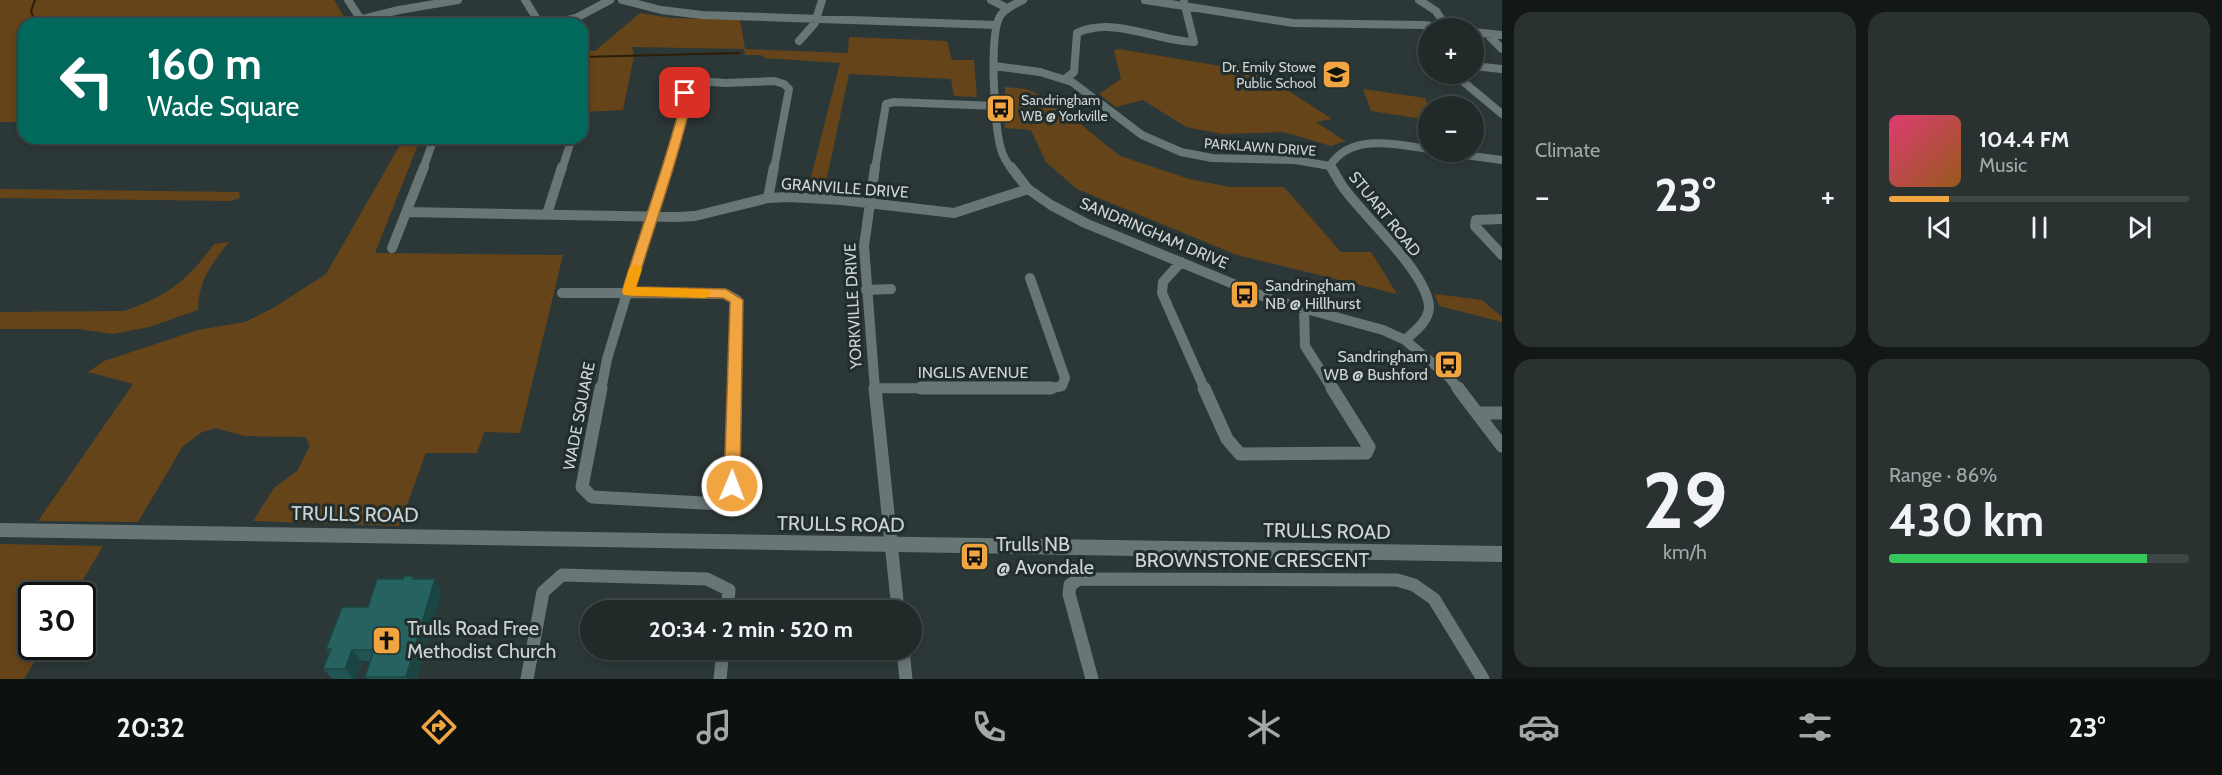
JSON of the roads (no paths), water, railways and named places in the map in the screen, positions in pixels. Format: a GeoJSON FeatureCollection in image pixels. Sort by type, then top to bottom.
{"type":"FeatureCollection","features":[{"type":"Feature","properties":{"kind":"street"},"geometry":{"type":"LineString","coordinates":[[348,0],[359,18]]}},
{"type":"Feature","properties":{"kind":"street"},"geometry":{"type":"LineString","coordinates":[[374,18],[399,10],[458,0]]}},
{"type":"Feature","properties":{"kind":"street"},"geometry":{"type":"LineString","coordinates":[[525,0],[536,18]]}},
{"type":"Feature","properties":{"kind":"street"},"geometry":{"type":"LineString","coordinates":[[576,18],[610,0]]}},
{"type":"Feature","properties":{"kind":"street"},"geometry":{"type":"LineString","coordinates":[[622,0],[644,8],[686,14],[996,26]]}},
{"type":"Feature","properties":{"kind":"street"},"geometry":{"type":"LineString","coordinates":[[799,40],[810,32],[818,18],[822,0]]}},
{"type":"Feature","properties":{"kind":"street"},"geometry":{"type":"LineString","coordinates":[[991,0],[1007,8],[1023,0]]}},
{"type":"Feature","properties":{"kind":"street"},"geometry":{"type":"LineString","coordinates":[[1145,0],[1184,3],[1293,23],[1418,25]]}},
{"type":"Feature","properties":{"kind":"street"},"geometry":{"type":"LineString","coordinates":[[1419,0],[1436,11],[1441,18]]}},
{"type":"Feature","properties":{"kind":"street"},"geometry":{"type":"LineString","coordinates":[[1065,80],[1074,72],[1077,33],[1083,29],[1095,27],[1113,29],[1194,42],[1184,3]]}},
{"type":"Feature","properties":{"kind":"street","name":"SANDRINGHAM DRIVE"},"geometry":{"type":"LineString","coordinates":[[1007,8],[998,18],[996,26],[994,66],[1000,147],[1005,160],[1028,189],[1051,205],[1085,223],[1270,298],[1383,330],[1405,340],[1449,377],[1502,446]]}},
{"type":"Feature","properties":{"kind":"street"},"geometry":{"type":"LineString","coordinates":[[1484,34],[1502,34]]}},
{"type":"Feature","properties":{"kind":"street"},"geometry":{"type":"LineString","coordinates":[[1487,34],[1502,49]]}},
{"type":"Feature","properties":{"kind":"street","name":"PARKLAWN DRIVE"},"geometry":{"type":"LineString","coordinates":[[994,66],[1033,71],[1065,80],[1083,89],[1149,139],[1177,151],[1236,161],[1292,160],[1330,166]]}},
{"type":"Feature","properties":{"kind":"street"},"geometry":{"type":"LineString","coordinates":[[1484,67],[1502,69]]}},
{"type":"Feature","properties":{"kind":"street","name":"WADE SQUARE"},"geometry":{"type":"LineString","coordinates":[[629,292],[726,294],[737,300],[732,486],[721,504],[605,499],[592,497],[582,487],[607,359],[651,215],[673,156],[686,102],[685,93],[691,84],[699,81],[725,83],[774,81],[784,84],[789,89],[768,198]]}},
{"type":"Feature","properties":{"kind":"street"},"geometry":{"type":"LineString","coordinates":[[1466,84],[1502,114]]}},
{"type":"Feature","properties":{"kind":"street","name":"YORKVILLE DRIVE"},"geometry":{"type":"LineString","coordinates":[[897,600],[875,388],[864,246],[886,104],[894,102],[997,106]]}},
{"type":"Feature","properties":{"kind":"street"},"geometry":{"type":"LineString","coordinates":[[392,248],[432,144]]}},
{"type":"Feature","properties":{"kind":"street"},"geometry":{"type":"LineString","coordinates":[[547,214],[570,144]]}},
{"type":"Feature","properties":{"kind":"street","name":"STUART ROAD"},"geometry":{"type":"LineString","coordinates":[[1405,340],[1426,319],[1429,305],[1423,288],[1395,248],[1348,194],[1330,166],[1332,160],[1342,151],[1362,144],[1394,144],[1418,148]]}},
{"type":"Feature","properties":{"kind":"street"},"geometry":{"type":"LineString","coordinates":[[1484,158],[1502,160]]}},
{"type":"Feature","properties":{"kind":"street","name":"GRANVILLE DRIVE"},"geometry":{"type":"LineString","coordinates":[[407,212],[695,216],[768,198],[789,197],[954,213],[1028,189]]}},
{"type":"Feature","properties":{"kind":"street"},"geometry":{"type":"LineString","coordinates":[[1502,219],[1476,220],[1475,226],[1502,255]]}},
{"type":"Feature","properties":{"kind":"street"},"geometry":{"type":"LineString","coordinates":[[1181,262],[1163,282],[1162,293],[1227,439],[1240,454],[1366,453],[1369,447],[1305,346],[1304,308]]}},
{"type":"Feature","properties":{"kind":"street","name":"INGLIS AVENUE"},"geometry":{"type":"LineString","coordinates":[[875,388],[1048,389],[1062,386],[1065,378],[1030,278]]}},
{"type":"Feature","properties":{"kind":"street"},"geometry":{"type":"LineString","coordinates":[[866,290],[891,289]]}},
{"type":"Feature","properties":{"kind":"street"},"geometry":{"type":"LineString","coordinates":[[562,293],[629,292]]}},
{"type":"Feature","properties":{"kind":"street"},"geometry":{"type":"LineString","coordinates":[[1478,413],[1502,413]]}},
{"type":"Feature","properties":{"kind":"street","name":"TRULLS ROAD"},"geometry":{"type":"LineString","coordinates":[[0,530],[464,536],[891,547],[1502,554]]}},
{"type":"Feature","properties":{"kind":"street"},"geometry":{"type":"LineString","coordinates":[[527,679],[543,592],[562,575],[707,579],[729,590],[728,600]]}},
{"type":"Feature","properties":{"kind":"street","name":"BROWNSTONE CRESCENT"},"geometry":{"type":"LineString","coordinates":[[1092,679],[1069,594],[1070,585],[1079,579],[1397,580],[1414,585],[1434,598],[1483,679]]}},
{"type":"Feature","properties":{"kind":"street"},"geometry":{"type":"LineString","coordinates":[[720,679],[722,660]]}},
{"type":"Feature","properties":{"kind":"street"},"geometry":{"type":"LineString","coordinates":[[904,660],[906,679]]}},
{"type":"Feature","properties":{"kind":"waterway"},"geometry":{"type":"LineString","coordinates":[[34,18],[31,11],[35,0]]}},
{"type":"Feature","properties":{"kind":"waterway"},"geometry":{"type":"LineString","coordinates":[[588,57],[740,53]]}},
{"type":"Feature","properties":{"kind":"place","name":"Dr. Emily Stowe Public School"},"geometry":{"type":"Point","coordinates":[1337,75]}},
{"type":"Feature","properties":{"kind":"place","name":"Sandringham WB @ Yorkville"},"geometry":{"type":"Point","coordinates":[1000,108]}},
{"type":"Feature","properties":{"kind":"place","name":"Sandringham NB @ Hillhurst"},"geometry":{"type":"Point","coordinates":[1244,294]}},
{"type":"Feature","properties":{"kind":"place","name":"Sandringham WB @ Bushford"},"geometry":{"type":"Point","coordinates":[1449,365]}},
{"type":"Feature","properties":{"kind":"place","name":"Trulls NB @ Avondale"},"geometry":{"type":"Point","coordinates":[975,556]}},
{"type":"Feature","properties":{"kind":"place","name":"Trulls Road Free Methodist Church"},"geometry":{"type":"Point","coordinates":[386,640]}}]}
